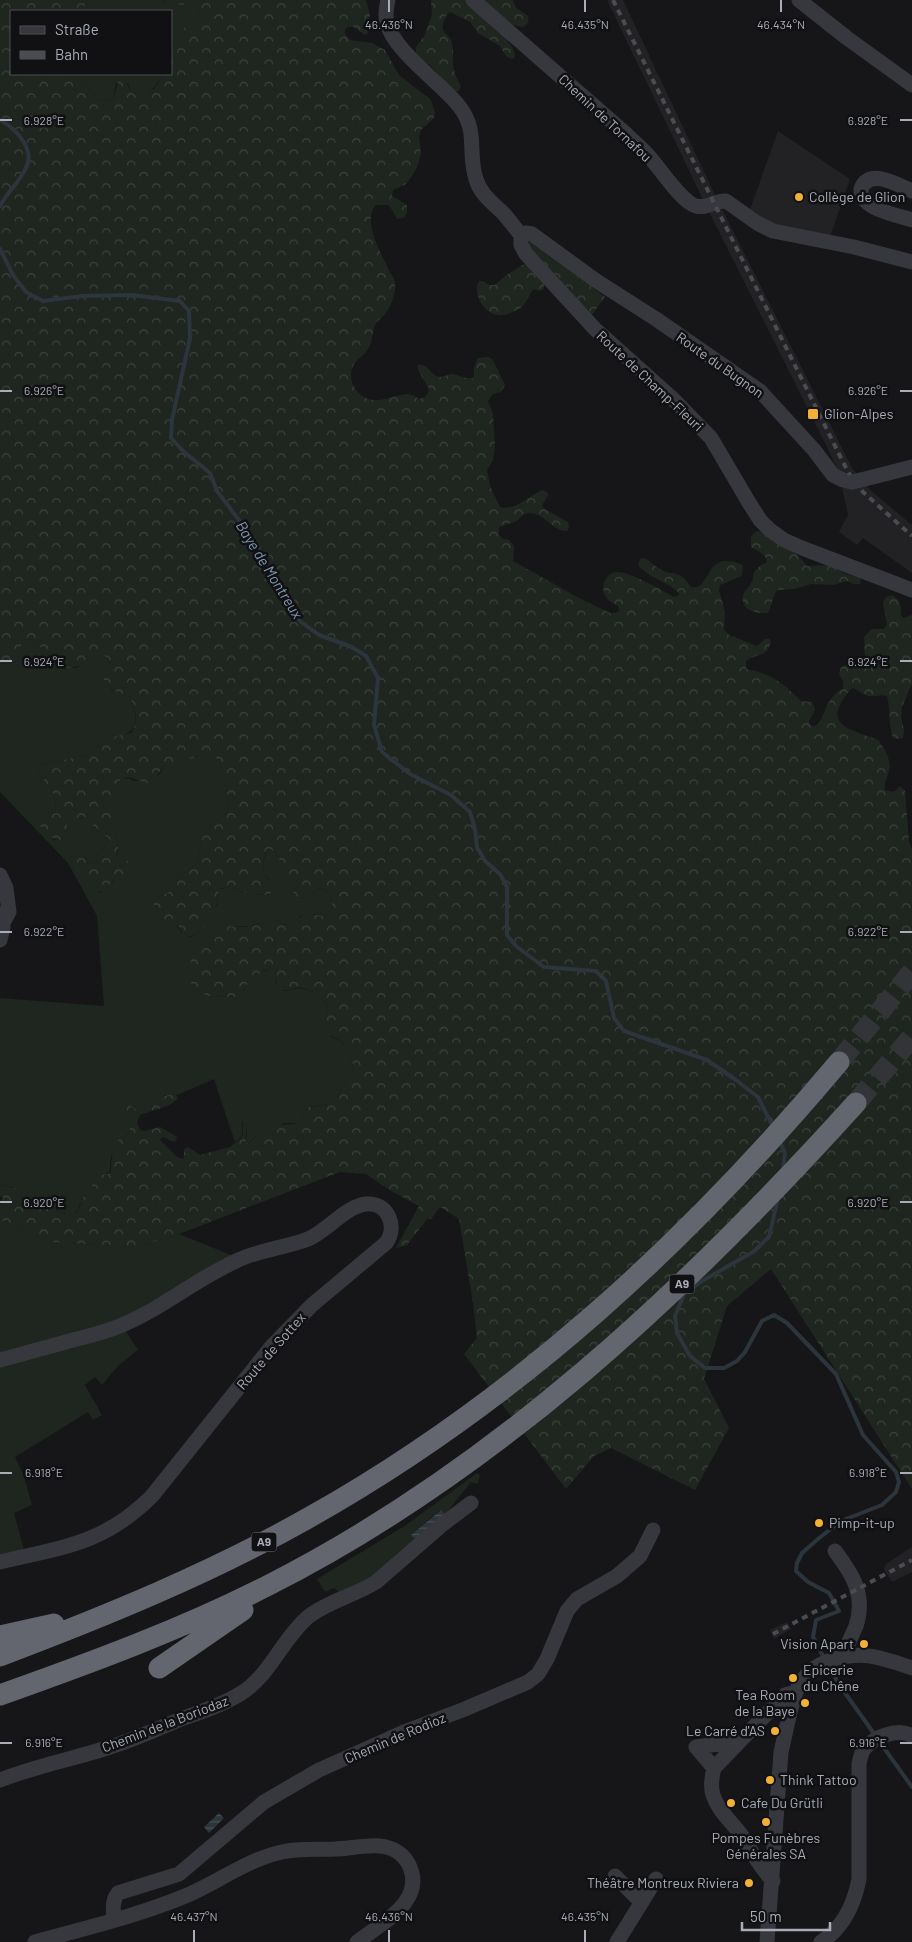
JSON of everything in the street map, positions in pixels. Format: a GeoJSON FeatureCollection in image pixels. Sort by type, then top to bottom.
{"type":"FeatureCollection","features":[{"type":"Feature","properties":{"kind":"highway","name":"A9"},"geometry":{"type":"LineString","coordinates":[[0,1656],[120,1609],[222,1564],[309,1518],[387,1472],[447,1432],[506,1388],[616,1296],[691,1225],[742,1173],[839,1062]]}},
{"type":"Feature","properties":{"kind":"highway","name":"A9"},"geometry":{"type":"LineString","coordinates":[[0,1695],[111,1655],[203,1617],[331,1552],[430,1489],[491,1446],[575,1379],[683,1282],[756,1211],[856,1103]]}},
{"type":"Feature","properties":{"kind":"highway"},"geometry":{"type":"LineString","coordinates":[[160,1668],[331,1552]]}},
{"type":"Feature","properties":{"kind":"highway"},"geometry":{"type":"LineString","coordinates":[[0,1636],[120,1609]]}},
{"type":"Feature","properties":{"kind":"street"},"geometry":{"type":"LineString","coordinates":[[388,0],[386,21],[394,39],[460,106],[468,120],[473,140],[474,170],[477,184],[485,196],[521,235]]}},
{"type":"Feature","properties":{"kind":"street","name":"Chemin de Tornafou"},"geometry":{"type":"LineString","coordinates":[[473,0],[626,134],[646,153],[690,204],[703,207],[720,201],[726,201],[757,224],[773,230],[854,247],[912,262]]}},
{"type":"Feature","properties":{"kind":"street"},"geometry":{"type":"LineString","coordinates":[[799,0],[854,44],[912,85]]}},
{"type":"Feature","properties":{"kind":"street"},"geometry":{"type":"LineString","coordinates":[[912,191],[889,181],[876,178],[866,181],[861,189],[863,199],[870,205],[912,220]]}},
{"type":"Feature","properties":{"kind":"street","name":"Route du Bugnon"},"geometry":{"type":"LineString","coordinates":[[521,235],[526,233],[532,234],[595,280],[656,319],[760,391],[837,478],[849,481],[912,466]]}},
{"type":"Feature","properties":{"kind":"street","name":"Route de Champ-Fleuri"},"geometry":{"type":"LineString","coordinates":[[521,235],[520,245],[526,254],[595,329],[672,398],[711,438],[756,514],[770,530],[795,545],[912,590]]}},
{"type":"Feature","properties":{"kind":"street"},"geometry":{"type":"LineString","coordinates":[[0,875],[6,888],[9,912],[1,916],[0,940]]}},
{"type":"Feature","properties":{"kind":"street","name":"Route de Sottex"},"geometry":{"type":"LineString","coordinates":[[0,1360],[118,1327],[154,1309],[237,1260],[310,1238],[325,1230],[360,1205],[377,1205],[385,1211],[391,1222],[391,1232],[386,1243],[312,1305],[272,1346],[152,1496],[140,1508],[124,1521],[93,1538],[0,1562]]}},
{"type":"Feature","properties":{"kind":"street","name":"Chemin de la Boriodaz"},"geometry":{"type":"LineString","coordinates":[[0,1780],[58,1761],[110,1747],[220,1704],[241,1693],[256,1681],[295,1631],[308,1618],[337,1600],[376,1582],[443,1524],[471,1503]]}},
{"type":"Feature","properties":{"kind":"street","name":"Chemin de Rodioz"},"geometry":{"type":"LineString","coordinates":[[114,1919],[114,1898],[118,1894],[179,1874],[264,1802],[290,1786],[320,1770],[404,1732],[522,1686],[534,1678],[547,1659],[567,1611],[578,1599],[617,1576],[640,1556],[653,1530]]}},
{"type":"Feature","properties":{"kind":"street"},"geometry":{"type":"LineString","coordinates":[[835,1551],[855,1579],[858,1595],[857,1622],[844,1655]]}},
{"type":"Feature","properties":{"kind":"street"},"geometry":{"type":"LineString","coordinates":[[767,1942],[782,1752],[796,1692],[801,1682],[818,1665],[844,1655],[863,1655],[912,1668]]}},
{"type":"Feature","properties":{"kind":"street"},"geometry":{"type":"LineString","coordinates":[[773,1881],[762,1870],[742,1837],[718,1806],[711,1786],[714,1768],[785,1695],[796,1692]]}},
{"type":"Feature","properties":{"kind":"street"},"geometry":{"type":"LineString","coordinates":[[821,1942],[840,1926],[849,1912],[857,1889],[859,1879],[859,1764],[863,1751],[872,1743],[886,1736],[902,1732],[912,1736]]}},
{"type":"Feature","properties":{"kind":"street"},"geometry":{"type":"LineString","coordinates":[[714,1768],[696,1747],[740,1741]]}},
{"type":"Feature","properties":{"kind":"street"},"geometry":{"type":"LineString","coordinates":[[35,1942],[114,1919],[189,1894],[251,1862],[283,1851],[384,1846],[396,1849],[406,1860],[413,1873],[414,1880],[409,1896],[398,1912],[357,1942]]}},
{"type":"Feature","properties":{"kind":"street"},"geometry":{"type":"LineString","coordinates":[[615,1876],[641,1902]]}},
{"type":"Feature","properties":{"kind":"street"},"geometry":{"type":"LineString","coordinates":[[617,1942],[656,1879]]}},
{"type":"Feature","properties":{"kind":"street"},"geometry":{"type":"LineString","coordinates":[[76,1942],[94,1925]]}},
{"type":"Feature","properties":{"kind":"shaded area"},"geometry":{"type":"Polygon","coordinates":[[[607,0],[623,0],[716,197],[852,468],[870,490],[912,525],[912,573],[863,538],[857,545],[839,532],[848,515],[838,469],[708,210],[607,0]]]}},
{"type":"Feature","properties":{"kind":"shaded area","name":"Collège de Glion"},"geometry":{"type":"Polygon","coordinates":[[[778,131],[850,179],[830,237],[770,226],[748,215],[778,131]]]}},
{"type":"Feature","properties":{"kind":"shaded area"},"geometry":{"type":"Polygon","coordinates":[[[441,1510],[445,1515],[416,1540],[411,1535],[441,1510]]]}},
{"type":"Feature","properties":{"kind":"shaded area"},"geometry":{"type":"Polygon","coordinates":[[[912,1547],[912,1572],[892,1582],[884,1570],[886,1564],[912,1547]]]}},
{"type":"Feature","properties":{"kind":"shaded area"},"geometry":{"type":"Polygon","coordinates":[[[787,1622],[791,1629],[774,1639],[770,1630],[787,1622]]]}},
{"type":"Feature","properties":{"kind":"shaded area"},"geometry":{"type":"Polygon","coordinates":[[[219,1813],[224,1818],[209,1833],[204,1827],[219,1813]]]}},
{"type":"Feature","properties":{"kind":"green space"},"geometry":{"type":"Polygon","coordinates":[[[0,0],[90,0],[81,10],[10,10],[10,75],[79,75],[96,99],[108,101],[113,99],[119,79],[124,78],[132,92],[140,94],[152,90],[162,75],[172,75],[174,43],[181,31],[194,24],[201,13],[198,9],[188,5],[171,4],[161,0],[366,0],[370,15],[368,33],[365,35],[351,26],[345,29],[345,34],[350,40],[372,43],[385,50],[399,75],[431,100],[435,113],[434,118],[421,130],[419,137],[421,154],[416,170],[406,184],[393,190],[392,196],[407,205],[407,212],[404,218],[398,219],[388,205],[376,205],[372,211],[371,227],[377,244],[394,278],[395,287],[394,296],[389,308],[375,326],[369,348],[353,366],[351,372],[352,383],[358,392],[373,400],[382,400],[407,394],[421,399],[426,396],[429,389],[419,372],[417,366],[419,364],[438,377],[452,374],[473,378],[474,367],[478,358],[489,357],[493,360],[505,385],[501,392],[493,394],[488,401],[493,414],[495,447],[493,460],[487,470],[490,486],[500,507],[506,508],[518,505],[543,490],[549,494],[542,505],[543,508],[568,522],[569,528],[567,531],[561,530],[534,513],[523,515],[516,521],[499,527],[499,535],[503,539],[509,540],[514,546],[513,561],[610,613],[616,613],[619,610],[618,606],[606,597],[603,586],[607,577],[616,572],[629,574],[674,597],[678,596],[679,593],[669,585],[642,569],[638,565],[640,559],[645,558],[663,571],[679,575],[691,587],[698,587],[703,583],[714,566],[721,562],[730,561],[743,565],[742,576],[720,585],[719,590],[725,612],[724,630],[729,635],[757,646],[765,639],[771,641],[764,653],[746,661],[746,668],[777,681],[801,701],[812,702],[815,710],[809,721],[810,725],[818,724],[832,698],[843,689],[843,681],[839,674],[841,667],[847,665],[862,668],[865,663],[864,637],[872,629],[884,629],[887,625],[883,602],[886,597],[892,595],[897,599],[903,618],[912,615],[912,683],[902,707],[903,738],[893,738],[887,696],[869,696],[853,688],[841,702],[838,719],[850,729],[878,740],[886,752],[890,765],[885,790],[894,792],[900,786],[905,791],[909,841],[912,849],[912,1489],[771,1269],[727,1306],[704,1379],[729,1428],[695,1490],[611,1448],[594,1456],[566,1489],[464,1354],[477,1338],[473,1303],[459,1219],[440,1207],[431,1219],[428,1218],[407,1245],[396,1248],[419,1206],[391,1191],[366,1174],[340,1172],[179,1234],[137,1247],[48,1242],[6,1221],[0,1221],[0,1205],[3,1198],[0,1196],[0,1185],[19,1189],[23,1202],[28,1207],[55,1209],[60,1213],[73,1215],[78,1212],[83,1197],[88,1195],[96,1176],[108,1174],[111,1171],[113,1149],[118,1141],[127,1136],[130,1131],[130,1126],[123,1122],[122,1110],[129,1105],[137,1110],[164,1096],[173,1095],[178,1097],[167,1106],[140,1115],[137,1123],[140,1130],[144,1131],[160,1127],[177,1137],[175,1142],[163,1137],[160,1140],[177,1157],[183,1159],[184,1149],[188,1147],[200,1155],[230,1147],[243,1134],[243,1119],[246,1119],[246,1142],[248,1144],[258,1134],[269,1128],[299,1123],[308,1107],[326,1105],[333,1101],[354,1068],[343,1043],[326,1032],[325,1021],[328,1006],[309,990],[295,988],[281,990],[277,985],[274,973],[263,970],[252,983],[246,985],[238,996],[233,997],[209,996],[199,992],[191,983],[190,967],[192,956],[198,949],[213,943],[213,930],[222,927],[251,926],[270,921],[288,925],[307,914],[325,914],[332,910],[331,899],[326,891],[319,888],[309,896],[297,897],[280,861],[271,849],[267,849],[263,870],[266,877],[275,886],[274,890],[268,895],[258,895],[228,887],[222,888],[219,890],[216,906],[208,921],[195,934],[185,937],[179,927],[156,916],[153,910],[154,904],[160,896],[168,893],[184,873],[196,864],[199,858],[202,838],[212,824],[227,811],[229,802],[220,762],[209,755],[204,755],[192,759],[179,768],[164,765],[153,782],[146,783],[127,777],[118,783],[114,790],[113,800],[118,850],[117,859],[131,862],[132,870],[129,874],[117,875],[108,887],[102,891],[95,892],[82,875],[75,855],[80,852],[89,863],[93,864],[98,852],[104,848],[110,839],[94,829],[91,818],[88,816],[78,819],[70,817],[67,819],[67,835],[60,840],[52,838],[44,832],[41,828],[40,819],[47,813],[55,812],[56,805],[53,792],[39,773],[38,768],[42,764],[88,755],[94,752],[104,739],[131,733],[136,720],[134,706],[130,697],[112,690],[106,684],[102,674],[110,665],[109,659],[104,656],[72,668],[61,667],[33,640],[26,639],[21,641],[21,658],[11,664],[0,663],[0,0]]]}},
{"type":"Feature","properties":{"kind":"green space"},"geometry":{"type":"Polygon","coordinates":[[[90,0],[161,0],[163,2],[194,6],[201,13],[194,24],[182,30],[172,49],[172,10],[81,10],[90,0]]]}},
{"type":"Feature","properties":{"kind":"green space"},"geometry":{"type":"Polygon","coordinates":[[[431,0],[513,0],[516,8],[528,16],[527,24],[522,27],[510,24],[502,34],[513,49],[514,58],[511,59],[506,56],[500,46],[478,33],[470,22],[450,12],[444,20],[443,28],[451,41],[454,69],[461,86],[459,91],[454,91],[430,65],[419,59],[416,53],[416,47],[424,36],[432,15],[431,0]]]}},
{"type":"Feature","properties":{"kind":"green space"},"geometry":{"type":"Polygon","coordinates":[[[79,75],[161,75],[151,91],[142,95],[131,92],[128,83],[116,83],[113,99],[108,101],[96,99],[79,75]]]}},
{"type":"Feature","properties":{"kind":"green space"},"geometry":{"type":"Polygon","coordinates":[[[530,241],[605,297],[589,319],[527,246],[530,241]]]}},
{"type":"Feature","properties":{"kind":"green space"},"geometry":{"type":"Polygon","coordinates":[[[524,264],[529,265],[544,283],[544,289],[540,291],[534,289],[523,306],[513,312],[500,315],[488,311],[478,297],[477,286],[479,281],[495,285],[524,264]]]}},
{"type":"Feature","properties":{"kind":"green space"},"geometry":{"type":"Polygon","coordinates":[[[757,531],[770,535],[785,544],[807,566],[828,565],[846,574],[859,577],[861,580],[860,584],[853,584],[847,581],[833,585],[811,584],[794,589],[777,590],[768,613],[750,610],[744,605],[744,594],[752,581],[755,571],[767,562],[759,551],[751,547],[751,536],[757,531]]]}},
{"type":"Feature","properties":{"kind":"green space"},"geometry":{"type":"Polygon","coordinates":[[[26,639],[33,640],[61,667],[76,668],[90,660],[104,656],[109,659],[111,690],[121,692],[130,697],[136,719],[135,725],[131,730],[99,745],[95,752],[42,764],[38,768],[39,773],[53,792],[55,798],[55,812],[45,814],[53,840],[64,837],[67,831],[67,819],[70,816],[79,819],[88,816],[91,818],[94,829],[110,839],[104,848],[98,852],[93,864],[89,863],[84,856],[98,893],[109,886],[117,875],[122,874],[122,861],[117,859],[118,850],[112,812],[113,793],[116,785],[125,778],[138,781],[159,775],[164,765],[173,768],[179,767],[197,756],[209,755],[217,758],[220,761],[229,802],[227,811],[212,824],[202,838],[199,858],[196,864],[184,873],[168,893],[160,896],[156,916],[174,924],[181,932],[191,937],[200,930],[217,905],[219,890],[229,887],[244,893],[263,895],[269,879],[263,869],[264,861],[267,849],[271,849],[280,860],[297,897],[309,896],[319,888],[323,889],[330,896],[332,910],[325,915],[306,914],[300,916],[295,923],[290,925],[264,922],[250,926],[234,926],[213,937],[209,996],[233,997],[252,982],[261,971],[272,970],[275,973],[276,984],[284,991],[297,988],[309,990],[323,1000],[328,1006],[325,1022],[331,1037],[339,1040],[346,1046],[354,1067],[352,1074],[330,1104],[308,1107],[299,1123],[285,1123],[256,1136],[248,1144],[246,1143],[247,1124],[242,1121],[243,1130],[241,1136],[235,1142],[214,1079],[175,1096],[165,1095],[137,1110],[124,1122],[130,1126],[131,1131],[113,1151],[109,1172],[96,1177],[88,1196],[73,1215],[60,1213],[55,1209],[28,1207],[23,1202],[20,1191],[16,1188],[0,1185],[0,998],[104,1006],[97,916],[68,863],[0,792],[0,663],[11,664],[20,658],[21,641],[26,639]]]}},
{"type":"Feature","properties":{"kind":"green space"},"geometry":{"type":"Polygon","coordinates":[[[0,1221],[6,1221],[48,1242],[137,1247],[179,1234],[231,1255],[245,1265],[124,1328],[138,1350],[118,1366],[102,1385],[95,1377],[85,1385],[102,1415],[93,1420],[88,1412],[15,1457],[24,1476],[32,1505],[14,1513],[24,1550],[0,1556],[0,1221]]]}},
{"type":"Feature","properties":{"kind":"green space"},"geometry":{"type":"Polygon","coordinates":[[[477,1473],[480,1475],[478,1484],[471,1482],[445,1515],[440,1510],[412,1534],[416,1540],[395,1555],[378,1574],[339,1592],[334,1588],[325,1592],[317,1579],[406,1525],[477,1473]]]}},
{"type":"Feature","properties":{"kind":"waterway","name":"Baye de Montreux"},"geometry":{"type":"LineString","coordinates":[[0,120],[23,141],[28,155],[25,170],[0,206]]}},
{"type":"Feature","properties":{"kind":"waterway","name":"Baye de Montreux"},"geometry":{"type":"LineString","coordinates":[[0,249],[13,275],[26,292],[43,301],[82,296],[132,295],[180,301],[189,311],[190,338],[172,420],[171,438],[183,451],[210,473],[217,491],[254,540],[293,613],[301,622],[319,635],[352,647],[366,656],[378,678],[374,725],[382,752],[410,774],[451,795],[470,812],[475,829],[477,847],[485,861],[500,874],[507,887],[507,935],[516,946],[544,967],[596,971],[606,981],[614,1018],[624,1031],[707,1060],[758,1097],[773,1127]]}},
{"type":"Feature","properties":{"kind":"waterway","name":"Baye de Montreux"},"geometry":{"type":"LineString","coordinates":[[779,1140],[785,1153],[783,1169]]}},
{"type":"Feature","properties":{"kind":"waterway","name":"Baye de Montreux"},"geometry":{"type":"LineString","coordinates":[[778,1198],[769,1237],[753,1252],[702,1281],[684,1294],[675,1316],[677,1333],[690,1356],[705,1368],[724,1368],[737,1361],[745,1352],[762,1321],[774,1315],[787,1323],[836,1374],[863,1435],[896,1472],[899,1482],[896,1492],[882,1505],[841,1521],[802,1553],[797,1563],[796,1571],[808,1582],[829,1593],[839,1611],[816,1620],[813,1637],[824,1658]]}},
{"type":"Feature","properties":{"kind":"waterway","name":"Baye de Montreux"},"geometry":{"type":"LineString","coordinates":[[828,1664],[838,1683],[875,1735]]}},
{"type":"Feature","properties":{"kind":"waterway","name":"Baye de Montreux"},"geometry":{"type":"LineString","coordinates":[[879,1741],[912,1787]]}},
{"type":"Feature","properties":{"kind":"tunnel"},"geometry":{"type":"LineString","coordinates":[[839,1062],[912,972]]}},
{"type":"Feature","properties":{"kind":"tunnel"},"geometry":{"type":"LineString","coordinates":[[856,1103],[912,1037]]}},
{"type":"Feature","properties":{"kind":"railway"},"geometry":{"type":"LineString","coordinates":[[613,0],[848,472],[863,492],[912,536]]}},
{"type":"Feature","properties":{"kind":"railway"},"geometry":{"type":"LineString","coordinates":[[773,1634],[912,1560]]}},
{"type":"Feature","properties":{"kind":"place","name":"Collège de Glion"},"geometry":{"type":"Point","coordinates":[799,197]}},
{"type":"Feature","properties":{"kind":"place","name":"Glion-Alpes"},"geometry":{"type":"Point","coordinates":[813,414]}},
{"type":"Feature","properties":{"kind":"place","name":"Pimp-it-up"},"geometry":{"type":"Point","coordinates":[819,1523]}},
{"type":"Feature","properties":{"kind":"place","name":"Vision Apart"},"geometry":{"type":"Point","coordinates":[864,1644]}},
{"type":"Feature","properties":{"kind":"place","name":"Epicerie du Chêne"},"geometry":{"type":"Point","coordinates":[793,1678]}},
{"type":"Feature","properties":{"kind":"place","name":"Tea Room de la Baye"},"geometry":{"type":"Point","coordinates":[805,1703]}},
{"type":"Feature","properties":{"kind":"place","name":"Le Carré d'AS"},"geometry":{"type":"Point","coordinates":[775,1731]}},
{"type":"Feature","properties":{"kind":"place","name":"Think Tattoo"},"geometry":{"type":"Point","coordinates":[770,1780]}},
{"type":"Feature","properties":{"kind":"place","name":"Cafe Du Grütli"},"geometry":{"type":"Point","coordinates":[731,1803]}},
{"type":"Feature","properties":{"kind":"place","name":"Pompes Funèbres Générales SA"},"geometry":{"type":"Point","coordinates":[766,1822]}},
{"type":"Feature","properties":{"kind":"place","name":"Théâtre Montreux Riviera"},"geometry":{"type":"Point","coordinates":[749,1883]}}]}
